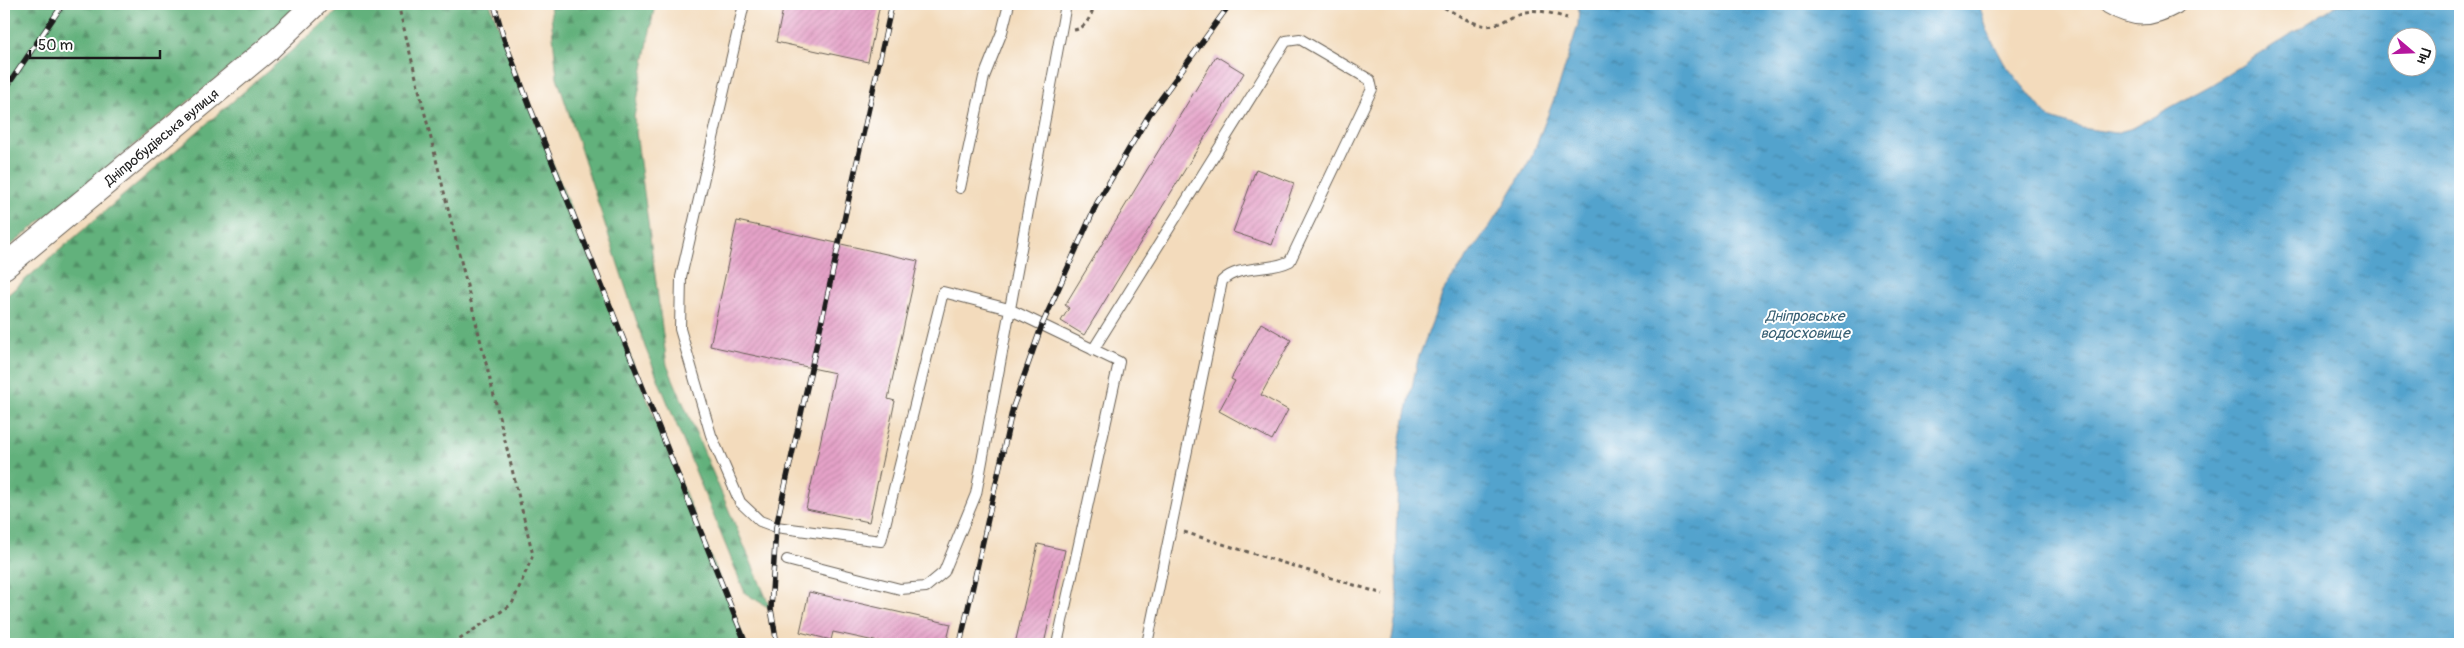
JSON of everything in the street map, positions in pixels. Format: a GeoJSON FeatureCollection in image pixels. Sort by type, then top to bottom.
{"type":"FeatureCollection","features":[{"type":"Feature","properties":{"kind":"street","name":"Дніпробудівська вулиця"},"geometry":{"type":"LineString","coordinates":[[4,267],[268,49],[315,4]]}},
{"type":"Feature","properties":{"kind":"street"},"geometry":{"type":"LineString","coordinates":[[2109,4],[2129,15],[2159,13],[2176,4]]}},
{"type":"Feature","properties":{"kind":"lane"},"geometry":{"type":"LineString","coordinates":[[744,4],[681,277],[680,329],[711,435],[740,502],[760,521],[776,526],[881,541],[943,292],[1009,309],[1118,362],[1057,644]]}},
{"type":"Feature","properties":{"kind":"lane"},"geometry":{"type":"LineString","coordinates":[[960,188],[984,76],[1002,32],[1009,4]]}},
{"type":"Feature","properties":{"kind":"lane"},"geometry":{"type":"LineString","coordinates":[[787,560],[900,589],[926,587],[944,572],[976,494],[1066,4]]}},
{"type":"Feature","properties":{"kind":"lane"},"geometry":{"type":"LineString","coordinates":[[1093,350],[1286,41],[1300,39],[1370,80],[1372,89],[1290,260],[1281,265],[1228,274],[1222,281],[1147,644]]}},
{"type":"Feature","properties":{"kind":"path"},"geometry":{"type":"LineString","coordinates":[[398,4],[533,555],[512,604],[453,644]]}},
{"type":"Feature","properties":{"kind":"path"},"geometry":{"type":"LineString","coordinates":[[1061,32],[1078,30],[1089,21],[1095,4]]}},
{"type":"Feature","properties":{"kind":"path"},"geometry":{"type":"LineString","coordinates":[[1436,4],[1482,25],[1496,25],[1526,11],[1542,12],[1567,18]]}},
{"type":"Feature","properties":{"kind":"path"},"geometry":{"type":"LineString","coordinates":[[1171,528],[1383,594]]}},
{"type":"Feature","properties":{"kind":"green space"},"geometry":{"type":"Polygon","coordinates":[[[4,4],[301,4],[248,53],[4,251],[4,4]]]}},
{"type":"Feature","properties":{"kind":"green space"},"geometry":{"type":"Polygon","coordinates":[[[346,4],[490,4],[746,644],[4,644],[4,298],[346,4]]]}},
{"type":"Feature","properties":{"kind":"green space"},"geometry":{"type":"Polygon","coordinates":[[[550,4],[655,4],[634,117],[667,365],[771,609],[745,593],[645,347],[557,77],[550,4]]]}},
{"type":"Feature","properties":{"kind":"water","name":"Дніпровське водосховище"},"geometry":{"type":"Polygon","coordinates":[[[1579,4],[1979,4],[1988,33],[2004,63],[2048,117],[2082,128],[2115,133],[2133,128],[2211,85],[2338,4],[2460,4],[2460,644],[1391,644],[1398,605],[1396,537],[1399,447],[1418,359],[1445,288],[1498,214],[1532,156],[1560,83],[1578,25],[1579,4]]]}},
{"type":"Feature","properties":{"kind":"building"},"geometry":{"type":"Polygon","coordinates":[[[784,4],[880,4],[868,62],[776,42],[784,4]]]}},
{"type":"Feature","properties":{"kind":"building"},"geometry":{"type":"Polygon","coordinates":[[[1216,56],[1244,73],[1084,335],[1061,321],[1069,308],[1065,305],[1216,56]]]}},
{"type":"Feature","properties":{"kind":"building"},"geometry":{"type":"Polygon","coordinates":[[[1256,169],[1294,183],[1272,245],[1233,232],[1256,169]]]}},
{"type":"Feature","properties":{"kind":"building"},"geometry":{"type":"Polygon","coordinates":[[[737,221],[918,261],[888,399],[895,401],[869,522],[806,509],[835,373],[710,346],[737,221]]]}},
{"type":"Feature","properties":{"kind":"building"},"geometry":{"type":"Polygon","coordinates":[[[1261,323],[1291,340],[1261,395],[1288,410],[1272,440],[1219,411],[1235,381],[1231,379],[1261,323]]]}},
{"type":"Feature","properties":{"kind":"building"},"geometry":{"type":"Polygon","coordinates":[[[1038,544],[1065,550],[1044,644],[1015,644],[1038,544]]]}},
{"type":"Feature","properties":{"kind":"building"},"geometry":{"type":"Polygon","coordinates":[[[809,592],[951,624],[946,644],[888,644],[833,632],[831,640],[800,632],[809,592]]]}},
{"type":"Feature","properties":{"kind":"railway"},"geometry":{"type":"LineString","coordinates":[[4,91],[63,4]]}},
{"type":"Feature","properties":{"kind":"railway"},"geometry":{"type":"LineString","coordinates":[[494,4],[504,39],[530,107],[746,644]]}},
{"type":"Feature","properties":{"kind":"railway"},"geometry":{"type":"LineString","coordinates":[[777,644],[771,609],[776,527],[892,4]]}},
{"type":"Feature","properties":{"kind":"railway"},"geometry":{"type":"LineString","coordinates":[[960,644],[1013,407],[1042,325],[1097,203],[1149,115],[1230,4]]}}]}
